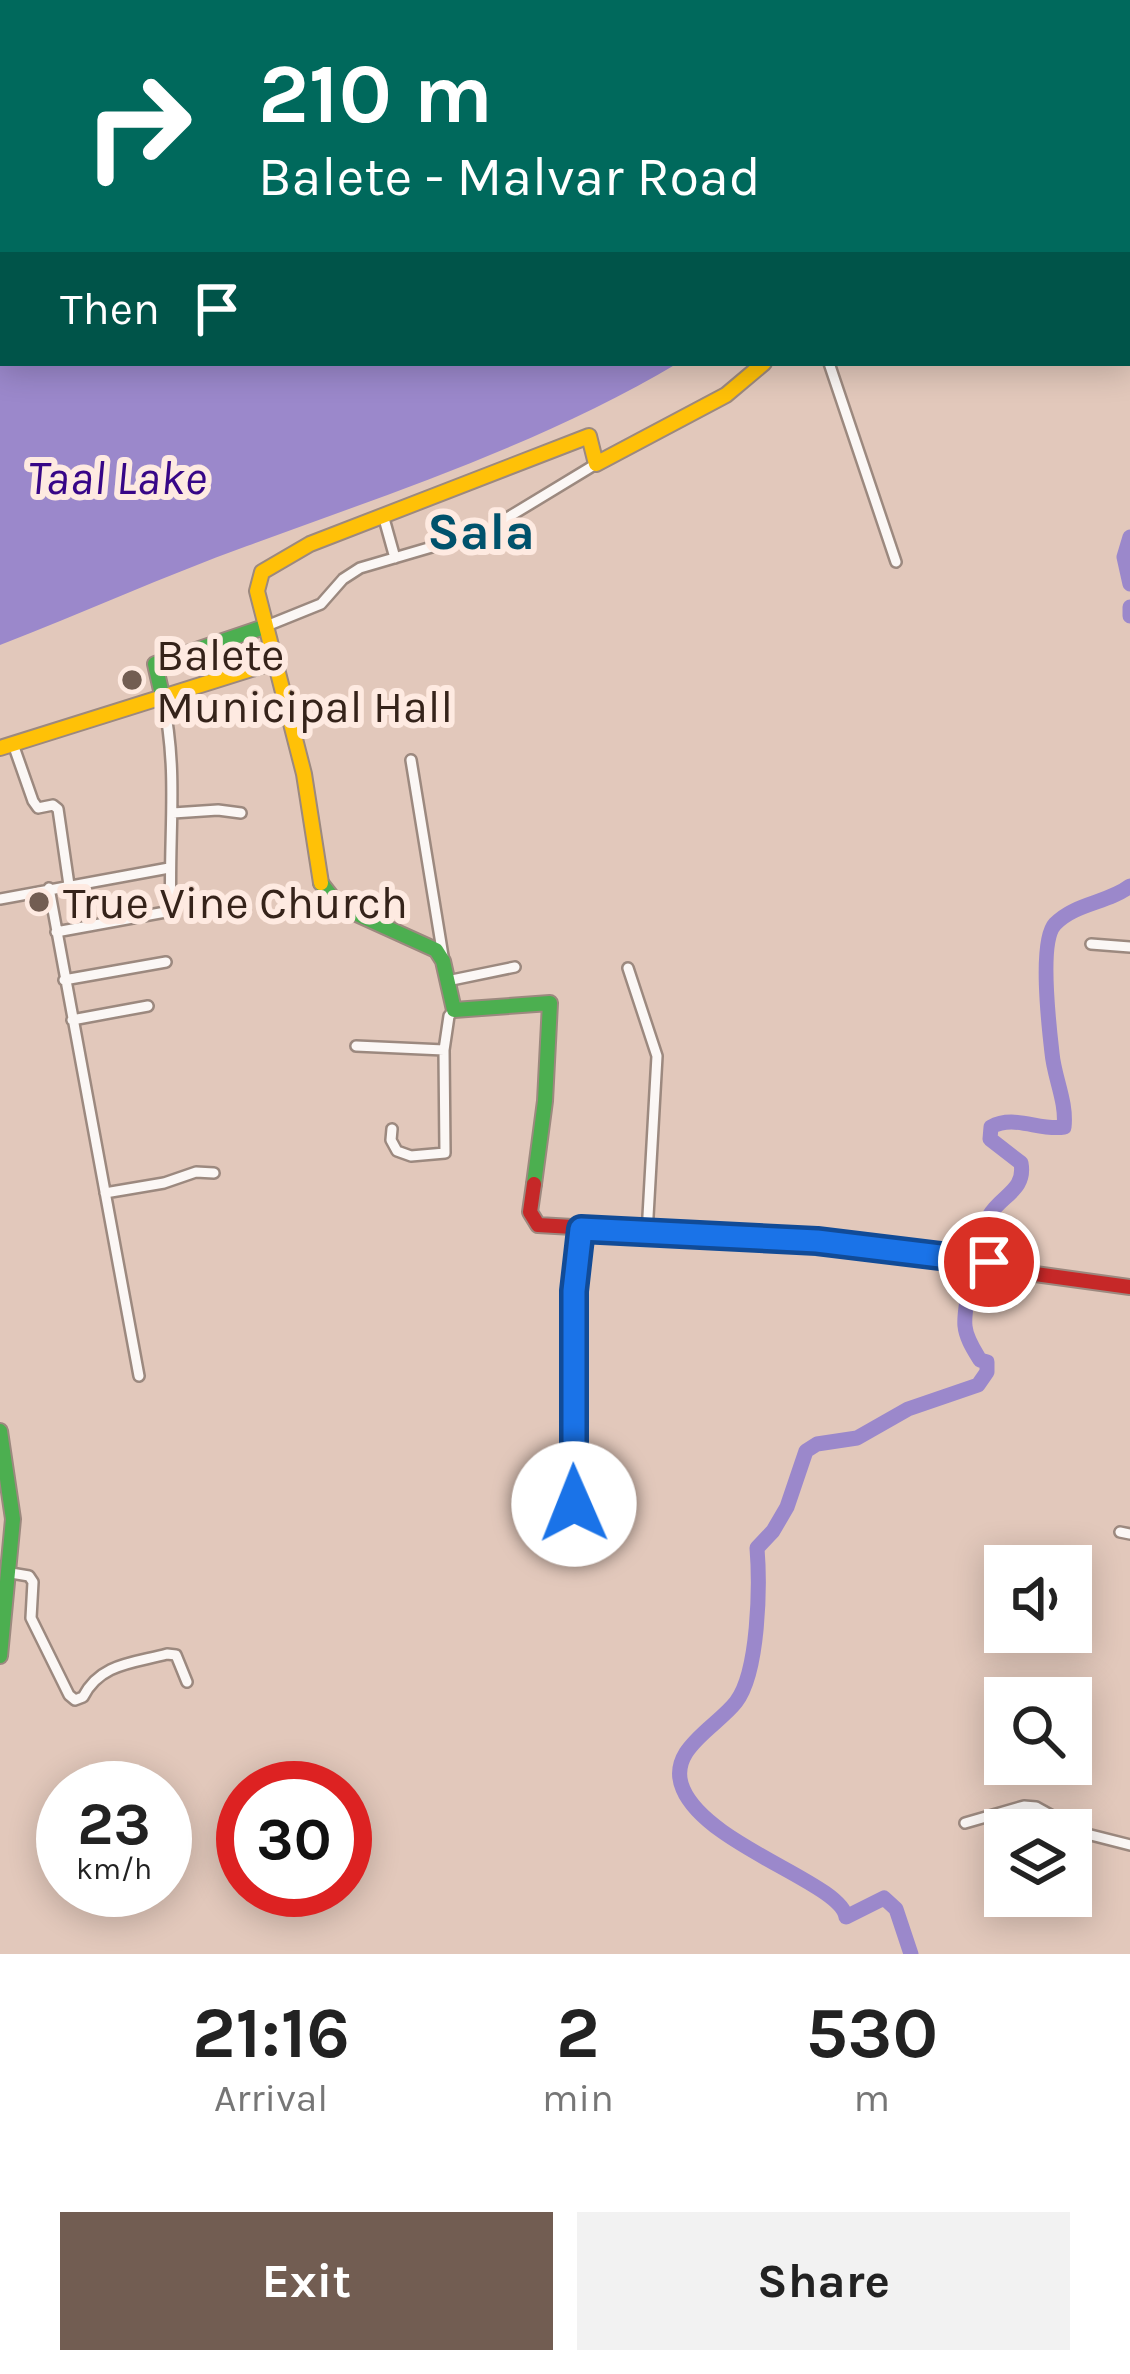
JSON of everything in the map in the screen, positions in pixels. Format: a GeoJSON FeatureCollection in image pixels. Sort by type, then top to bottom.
{"type":"FeatureCollection","features":[{"type":"Feature","properties":{"kind":"main road"},"geometry":{"type":"LineString","coordinates":[[760,366],[726,394],[596,464],[589,436],[310,544],[262,572],[257,591],[304,774],[322,888],[339,906],[436,950],[454,1010],[550,1003],[545,1101],[530,1212],[538,1225],[817,1241],[959,1257],[1028,1273],[1130,1287]]}},
{"type":"Feature","properties":{"kind":"main road"},"geometry":{"type":"LineString","coordinates":[[163,699],[155,664],[264,627]]}},
{"type":"Feature","properties":{"kind":"main road"},"geometry":{"type":"LineString","coordinates":[[7,746],[274,662]]}},
{"type":"Feature","properties":{"kind":"main road"},"geometry":{"type":"LineString","coordinates":[[0,1431],[13,1519],[0,1655]]}},
{"type":"Feature","properties":{"kind":"street"},"geometry":{"type":"LineString","coordinates":[[831,366],[896,562]]}},
{"type":"Feature","properties":{"kind":"street"},"geometry":{"type":"LineString","coordinates":[[502,520],[596,464]]}},
{"type":"Feature","properties":{"kind":"street"},"geometry":{"type":"LineString","coordinates":[[383,515],[395,558]]}},
{"type":"Feature","properties":{"kind":"street"},"geometry":{"type":"LineString","coordinates":[[264,627],[321,604],[360,568],[466,537]]}},
{"type":"Feature","properties":{"kind":"street"},"geometry":{"type":"LineString","coordinates":[[56,932],[171,911],[173,769],[163,699]]}},
{"type":"Feature","properties":{"kind":"street"},"geometry":{"type":"LineString","coordinates":[[7,746],[33,802],[38,808],[58,808],[69,884]]}},
{"type":"Feature","properties":{"kind":"street"},"geometry":{"type":"LineString","coordinates":[[411,760],[443,961]]}},
{"type":"Feature","properties":{"kind":"street"},"geometry":{"type":"LineString","coordinates":[[173,813],[218,809],[241,813]]}},
{"type":"Feature","properties":{"kind":"street"},"geometry":{"type":"LineString","coordinates":[[0,899],[169,868]]}},
{"type":"Feature","properties":{"kind":"street"},"geometry":{"type":"LineString","coordinates":[[49,888],[139,1376]]}},
{"type":"Feature","properties":{"kind":"street"},"geometry":{"type":"LineString","coordinates":[[1091,944],[1130,947]]}},
{"type":"Feature","properties":{"kind":"street"},"geometry":{"type":"LineString","coordinates":[[64,980],[166,962]]}},
{"type":"Feature","properties":{"kind":"street"},"geometry":{"type":"LineString","coordinates":[[447,981],[515,968]]}},
{"type":"Feature","properties":{"kind":"street"},"geometry":{"type":"LineString","coordinates":[[628,968],[656,1056],[647,1234]]}},
{"type":"Feature","properties":{"kind":"street"},"geometry":{"type":"LineString","coordinates":[[72,1020],[148,1006]]}},
{"type":"Feature","properties":{"kind":"street"},"geometry":{"type":"LineString","coordinates":[[392,1129],[391,1140],[398,1151],[411,1156],[445,1153],[444,1050],[454,1010]]}},
{"type":"Feature","properties":{"kind":"street"},"geometry":{"type":"LineString","coordinates":[[356,1046],[444,1050]]}},
{"type":"Feature","properties":{"kind":"street"},"geometry":{"type":"LineString","coordinates":[[105,1193],[164,1184],[196,1172],[214,1173]]}},
{"type":"Feature","properties":{"kind":"street"},"geometry":{"type":"LineString","coordinates":[[574,1504],[574,1291],[581,1229]]}},
{"type":"Feature","properties":{"kind":"street"},"geometry":{"type":"LineString","coordinates":[[11,1573],[29,1576],[33,1582],[31,1618],[68,1695],[75,1700],[106,1669],[167,1654],[176,1654],[187,1682]]}},
{"type":"Feature","properties":{"kind":"street"},"geometry":{"type":"LineString","coordinates":[[965,1823],[1024,1806],[1036,1807],[1083,1833],[1130,1845]]}},
{"type":"Feature","properties":{"kind":"water","name":"Taal Lake"},"geometry":{"type":"Polygon","coordinates":[[[0,366],[673,366],[522,442],[0,645],[0,366]]]}},
{"type":"Feature","properties":{"kind":"waterway"},"geometry":{"type":"LineString","coordinates":[[1130,537],[1124,557],[1130,584]]}},
{"type":"Feature","properties":{"kind":"waterway"},"geometry":{"type":"LineString","coordinates":[[1130,607],[1130,616]]}},
{"type":"Feature","properties":{"kind":"waterway"},"geometry":{"type":"LineString","coordinates":[[911,1954],[896,1909],[884,1898],[846,1917],[839,1904],[822,1891],[718,1828],[683,1789],[681,1763],[744,1688],[756,1628],[757,1548],[787,1507],[806,1451],[817,1444],[857,1438],[908,1409],[978,1385],[987,1372],[987,1362],[980,1360],[966,1330],[969,1288],[989,1216],[1016,1187],[1022,1172],[1021,1163],[990,1139],[991,1127],[1009,1122],[1064,1127],[1047,1005],[1050,933],[1072,912],[1130,886]]}},
{"type":"Feature","properties":{"kind":"tunnel"},"geometry":{"type":"LineString","coordinates":[[466,537],[502,521]]}},
{"type":"Feature","properties":{"kind":"traffic: fast"},"geometry":{"type":"LineString","coordinates":[[163,699],[155,664],[264,627]]}},
{"type":"Feature","properties":{"kind":"traffic: fast"},"geometry":{"type":"LineString","coordinates":[[321,883],[339,906],[436,950],[454,1010],[550,1003],[545,1101],[534,1184]]}},
{"type":"Feature","properties":{"kind":"traffic: fast"},"geometry":{"type":"LineString","coordinates":[[0,1431],[13,1519],[0,1656]]}},
{"type":"Feature","properties":{"kind":"traffic: slow"},"geometry":{"type":"LineString","coordinates":[[321,883],[304,774],[257,591],[262,572],[310,544],[589,436],[596,464],[726,395],[760,366]]}},
{"type":"Feature","properties":{"kind":"traffic: slow"},"geometry":{"type":"LineString","coordinates":[[0,748],[274,662]]}},
{"type":"Feature","properties":{"kind":"traffic: jam"},"geometry":{"type":"LineString","coordinates":[[534,1184],[530,1212],[538,1225],[817,1241],[932,1253],[1130,1287]]}},
{"type":"Feature","properties":{"kind":"place","name":"Balete Municipal Hall"},"geometry":{"type":"Point","coordinates":[132,680]}},
{"type":"Feature","properties":{"kind":"place","name":"True Vine Church"},"geometry":{"type":"Point","coordinates":[39,902]}},
{"type":"Feature","properties":{"kind":"district","name":"Sala"},"geometry":{"type":"Point","coordinates":[481,531]}},
{"type":"Feature","properties":{"kind":"route"},"geometry":{"type":"LineString","coordinates":[[574,1504],[574,1291],[581,1229],[817,1241],[989,1262]]}}]}
